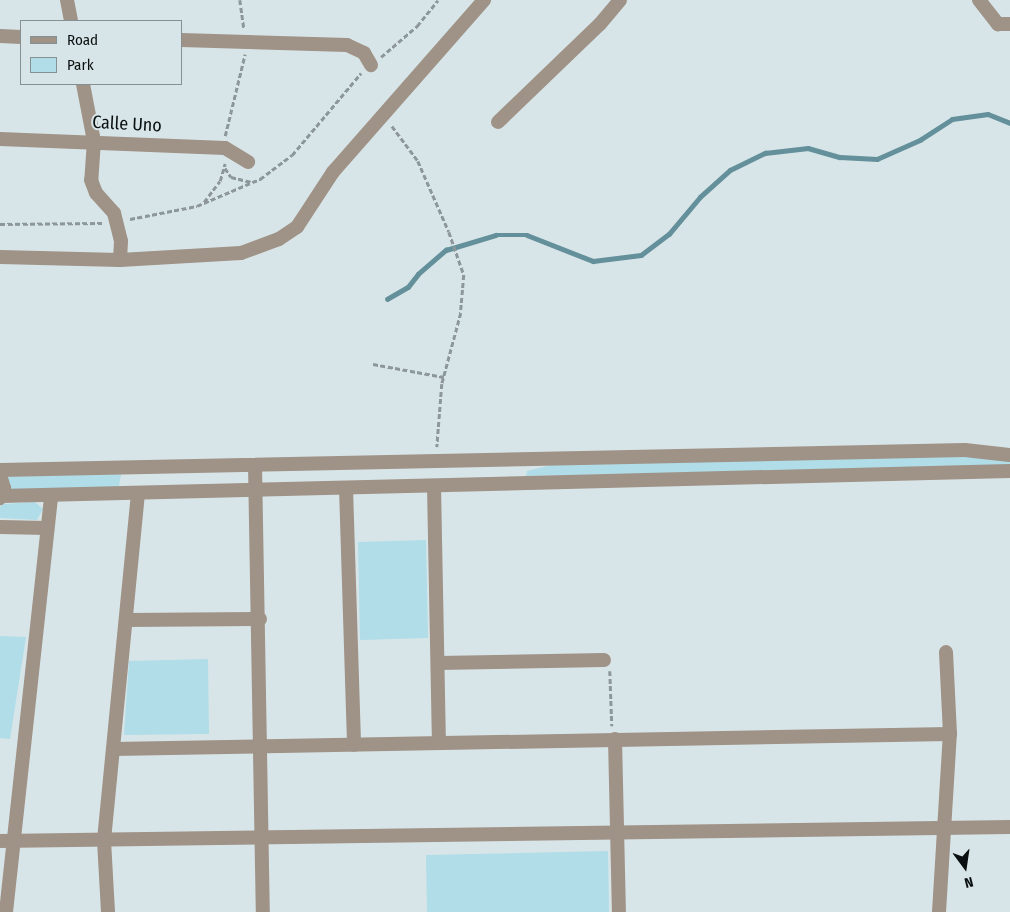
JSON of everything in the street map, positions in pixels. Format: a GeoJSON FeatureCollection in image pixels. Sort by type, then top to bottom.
{"type":"FeatureCollection","features":[{"type":"Feature","properties":{"kind":"street"},"geometry":{"type":"LineString","coordinates":[[68,0],[72,20]]}},
{"type":"Feature","properties":{"kind":"street"},"geometry":{"type":"LineString","coordinates":[[0,257],[120,260],[241,253],[279,239],[297,227],[333,172],[484,0]]}},
{"type":"Feature","properties":{"kind":"street"},"geometry":{"type":"LineString","coordinates":[[498,122],[600,24],[620,0]]}},
{"type":"Feature","properties":{"kind":"street"},"geometry":{"type":"LineString","coordinates":[[978,0],[998,24],[1010,24]]}},
{"type":"Feature","properties":{"kind":"street"},"geometry":{"type":"LineString","coordinates":[[0,36],[20,37]]}},
{"type":"Feature","properties":{"kind":"street"},"geometry":{"type":"LineString","coordinates":[[182,40],[347,45],[364,53],[371,65]]}},
{"type":"Feature","properties":{"kind":"street"},"geometry":{"type":"LineString","coordinates":[[83,85],[94,141],[91,180],[96,193],[114,213],[120,241],[120,260]]}},
{"type":"Feature","properties":{"kind":"street","name":"Calle Uno"},"geometry":{"type":"LineString","coordinates":[[0,138],[225,148],[248,162]]}},
{"type":"Feature","properties":{"kind":"street"},"geometry":{"type":"LineString","coordinates":[[0,470],[965,450],[1010,455]]}},
{"type":"Feature","properties":{"kind":"street"},"geometry":{"type":"LineString","coordinates":[[255,465],[262,746],[262,912]]}},
{"type":"Feature","properties":{"kind":"street"},"geometry":{"type":"LineString","coordinates":[[0,475],[4,488],[0,497],[1010,471]]}},
{"type":"Feature","properties":{"kind":"street"},"geometry":{"type":"LineString","coordinates":[[434,486],[440,744]]}},
{"type":"Feature","properties":{"kind":"street"},"geometry":{"type":"LineString","coordinates":[[346,488],[354,745]]}},
{"type":"Feature","properties":{"kind":"street"},"geometry":{"type":"LineString","coordinates":[[108,912],[104,840],[138,494]]}},
{"type":"Feature","properties":{"kind":"street"},"geometry":{"type":"LineString","coordinates":[[6,912],[7,841],[51,496]]}},
{"type":"Feature","properties":{"kind":"street"},"geometry":{"type":"LineString","coordinates":[[0,528],[47,528]]}},
{"type":"Feature","properties":{"kind":"street"},"geometry":{"type":"LineString","coordinates":[[126,620],[260,619]]}},
{"type":"Feature","properties":{"kind":"street"},"geometry":{"type":"LineString","coordinates":[[939,912],[950,734],[946,652]]}},
{"type":"Feature","properties":{"kind":"street"},"geometry":{"type":"LineString","coordinates":[[438,663],[607,665]]}},
{"type":"Feature","properties":{"kind":"street"},"geometry":{"type":"LineString","coordinates":[[113,749],[950,734]]}},
{"type":"Feature","properties":{"kind":"street"},"geometry":{"type":"LineString","coordinates":[[613,739],[619,912]]}},
{"type":"Feature","properties":{"kind":"street"},"geometry":{"type":"LineString","coordinates":[[7,841],[1010,827]]}},
{"type":"Feature","properties":{"kind":"path"},"geometry":{"type":"LineString","coordinates":[[203,203],[213,194],[225,168],[225,130],[244,62],[246,41],[240,0]]}},
{"type":"Feature","properties":{"kind":"path"},"geometry":{"type":"LineString","coordinates":[[0,224],[89,225],[158,215],[203,203],[253,182],[292,155],[358,75],[417,26],[438,0]]}},
{"type":"Feature","properties":{"kind":"path"},"geometry":{"type":"LineString","coordinates":[[382,114],[418,161],[449,232],[464,276],[461,313],[444,377],[436,461]]}},
{"type":"Feature","properties":{"kind":"path"},"geometry":{"type":"LineString","coordinates":[[225,168],[231,177],[253,182]]}},
{"type":"Feature","properties":{"kind":"path"},"geometry":{"type":"LineString","coordinates":[[373,364],[444,377]]}},
{"type":"Feature","properties":{"kind":"path"},"geometry":{"type":"LineString","coordinates":[[607,665],[613,739]]}},
{"type":"Feature","properties":{"kind":"green space"},"geometry":{"type":"Polygon","coordinates":[[[963,454],[1010,460],[1010,467],[526,476],[527,471],[555,464],[963,454]]]}},
{"type":"Feature","properties":{"kind":"green space"},"geometry":{"type":"Polygon","coordinates":[[[121,474],[119,487],[11,490],[6,479],[8,476],[121,474]]]}},
{"type":"Feature","properties":{"kind":"green space"},"geometry":{"type":"Polygon","coordinates":[[[35,502],[43,509],[37,520],[0,518],[0,507],[3,504],[35,502]]]}},
{"type":"Feature","properties":{"kind":"green space"},"geometry":{"type":"Polygon","coordinates":[[[426,540],[428,638],[360,640],[358,542],[426,540]]]}},
{"type":"Feature","properties":{"kind":"green space"},"geometry":{"type":"Polygon","coordinates":[[[0,636],[26,637],[10,739],[0,738],[0,636]]]}},
{"type":"Feature","properties":{"kind":"green space"},"geometry":{"type":"Polygon","coordinates":[[[208,659],[209,734],[124,735],[129,661],[208,659]]]}},
{"type":"Feature","properties":{"kind":"green space"},"geometry":{"type":"Polygon","coordinates":[[[608,851],[609,912],[427,912],[426,855],[608,851]]]}},
{"type":"Feature","properties":{"kind":"waterway"},"geometry":{"type":"LineString","coordinates":[[387,299],[408,287],[418,274],[446,250],[496,235],[527,235],[593,261],[641,255],[669,234],[700,197],[730,170],[765,153],[808,148],[840,157],[877,159],[920,140],[952,119],[988,114],[1010,123]]}}]}
